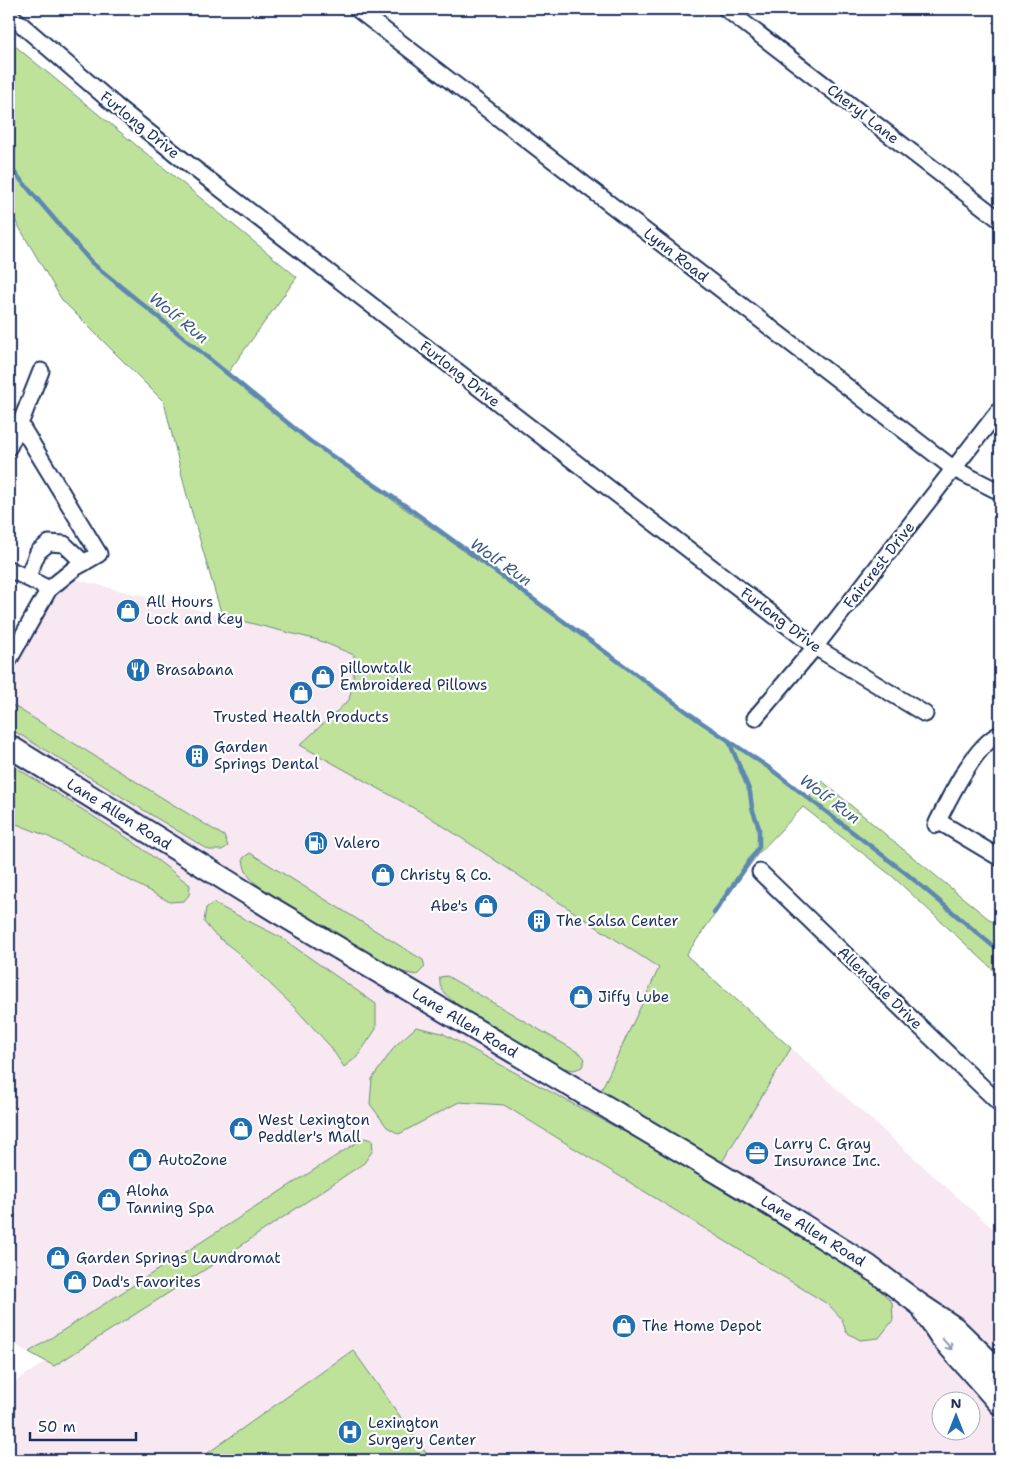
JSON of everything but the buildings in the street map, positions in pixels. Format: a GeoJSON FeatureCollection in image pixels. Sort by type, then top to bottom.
{"type":"FeatureCollection","features":[{"type":"Feature","properties":{"kind":"main road","name":"Lane Allen Road"},"geometry":{"type":"LineString","coordinates":[[9,746],[284,916],[756,1196],[867,1265],[955,1328],[1000,1372]]}},
{"type":"Feature","properties":{"kind":"main road","name":"Lane Allen Road"},"geometry":{"type":"LineString","coordinates":[[919,1304],[941,1337],[1000,1404]]}},
{"type":"Feature","properties":{"kind":"street","name":"Lynn Road"},"geometry":{"type":"LineString","coordinates":[[357,9],[954,469],[1000,492]]}},
{"type":"Feature","properties":{"kind":"street","name":"Cheryl Lane"},"geometry":{"type":"LineString","coordinates":[[726,9],[1000,220]]}},
{"type":"Feature","properties":{"kind":"street","name":"Furlong Drive"},"geometry":{"type":"LineString","coordinates":[[9,14],[116,106],[182,159],[815,647],[925,714]]}},
{"type":"Feature","properties":{"kind":"street"},"geometry":{"type":"LineString","coordinates":[[9,447],[41,371]]}},
{"type":"Feature","properties":{"kind":"street","name":"Faircrest Drive"},"geometry":{"type":"LineString","coordinates":[[755,718],[815,647],[1000,408]]}},
{"type":"Feature","properties":{"kind":"street"},"geometry":{"type":"LineString","coordinates":[[9,660],[49,589],[75,568],[99,554],[20,424]]}},
{"type":"Feature","properties":{"kind":"street"},"geometry":{"type":"LineString","coordinates":[[27,578],[38,552],[49,542],[64,544],[84,562]]}},
{"type":"Feature","properties":{"kind":"street"},"geometry":{"type":"LineString","coordinates":[[9,569],[49,589]]}},
{"type":"Feature","properties":{"kind":"street"},"geometry":{"type":"LineString","coordinates":[[1000,734],[988,741],[974,756],[937,823],[1000,858]]}},
{"type":"Feature","properties":{"kind":"street","name":"Allendale Drive"},"geometry":{"type":"LineString","coordinates":[[760,872],[1000,1104]]}},
{"type":"Feature","properties":{"kind":"shaded area"},"geometry":{"type":"Polygon","coordinates":[[[62,576],[318,640],[354,655],[353,682],[349,700],[301,745],[428,816],[659,968],[596,1100],[716,1171],[791,1048],[1000,1235],[1000,1460],[9,1460],[9,1386],[45,1362],[9,1341],[9,660],[62,576]]]}},
{"type":"Feature","properties":{"kind":"green space"},"geometry":{"type":"Polygon","coordinates":[[[9,41],[297,277],[227,374],[310,441],[809,798],[821,780],[1000,928],[1000,976],[892,876],[803,807],[757,855],[686,955],[791,1048],[716,1172],[596,1101],[659,968],[428,816],[300,745],[349,700],[353,682],[354,655],[318,640],[222,616],[186,492],[164,402],[62,300],[9,212],[9,41]]]}},
{"type":"Feature","properties":{"kind":"green space"},"geometry":{"type":"Polygon","coordinates":[[[9,703],[224,836],[228,846],[222,850],[209,850],[9,728],[9,703]]]}},
{"type":"Feature","properties":{"kind":"green space"},"geometry":{"type":"Polygon","coordinates":[[[9,763],[132,841],[190,885],[189,895],[184,901],[170,902],[47,836],[9,821],[9,763]]]}},
{"type":"Feature","properties":{"kind":"green space"},"geometry":{"type":"Polygon","coordinates":[[[250,853],[423,960],[425,967],[417,975],[397,971],[263,889],[252,879],[245,868],[243,858],[250,853]]]}},
{"type":"Feature","properties":{"kind":"green space"},"geometry":{"type":"Polygon","coordinates":[[[213,903],[280,937],[376,1004],[376,1029],[357,1057],[344,1067],[330,1046],[294,1007],[237,952],[213,933],[204,922],[206,908],[213,903]]]}},
{"type":"Feature","properties":{"kind":"green space"},"geometry":{"type":"Polygon","coordinates":[[[447,976],[581,1054],[585,1059],[582,1067],[574,1070],[559,1067],[455,1003],[440,985],[440,977],[447,976]]]}},
{"type":"Feature","properties":{"kind":"green space"},"geometry":{"type":"Polygon","coordinates":[[[416,1027],[442,1033],[647,1144],[868,1279],[892,1302],[893,1320],[879,1338],[860,1340],[846,1332],[842,1319],[829,1305],[504,1105],[459,1102],[399,1134],[387,1127],[370,1104],[372,1079],[395,1046],[416,1027]]]}},
{"type":"Feature","properties":{"kind":"green space"},"geometry":{"type":"Polygon","coordinates":[[[364,1138],[372,1140],[373,1150],[364,1163],[209,1267],[54,1366],[29,1352],[364,1138]]]}},
{"type":"Feature","properties":{"kind":"green space"},"geometry":{"type":"Polygon","coordinates":[[[353,1350],[431,1460],[198,1460],[353,1350]]]}},
{"type":"Feature","properties":{"kind":"waterway","name":"Wolf Run"},"geometry":{"type":"LineString","coordinates":[[9,168],[92,263],[310,441],[406,506],[701,722],[768,767],[907,874],[1000,952]]}},
{"type":"Feature","properties":{"kind":"waterway"},"geometry":{"type":"LineString","coordinates":[[714,913],[759,847],[759,828],[752,808],[750,792],[729,741]]}},
{"type":"Feature","properties":{"kind":"place","name":"All Hours Lock and Key"},"geometry":{"type":"Point","coordinates":[128,611]}},
{"type":"Feature","properties":{"kind":"place","name":"Brasabana"},"geometry":{"type":"Point","coordinates":[138,670]}},
{"type":"Feature","properties":{"kind":"place","name":"pillowtalk Embroidered Pillows"},"geometry":{"type":"Point","coordinates":[323,677]}},
{"type":"Feature","properties":{"kind":"place","name":"Trusted Health Products"},"geometry":{"type":"Point","coordinates":[301,693]}},
{"type":"Feature","properties":{"kind":"place","name":"Garden Springs Dental"},"geometry":{"type":"Point","coordinates":[197,756]}},
{"type":"Feature","properties":{"kind":"place","name":"Valero"},"geometry":{"type":"Point","coordinates":[316,843]}},
{"type":"Feature","properties":{"kind":"place","name":"Christy & Co."},"geometry":{"type":"Point","coordinates":[383,875]}},
{"type":"Feature","properties":{"kind":"place","name":"Abe's"},"geometry":{"type":"Point","coordinates":[486,906]}},
{"type":"Feature","properties":{"kind":"place","name":"The Salsa Center"},"geometry":{"type":"Point","coordinates":[539,921]}},
{"type":"Feature","properties":{"kind":"place","name":"Jiffy Lube"},"geometry":{"type":"Point","coordinates":[581,997]}},
{"type":"Feature","properties":{"kind":"place","name":"West Lexington Peddler's Mall"},"geometry":{"type":"Point","coordinates":[241,1129]}},
{"type":"Feature","properties":{"kind":"place","name":"Larry C. Gray Insurance Inc."},"geometry":{"type":"Point","coordinates":[757,1153]}},
{"type":"Feature","properties":{"kind":"place","name":"AutoZone"},"geometry":{"type":"Point","coordinates":[140,1160]}},
{"type":"Feature","properties":{"kind":"place","name":"Aloha Tanning Spa"},"geometry":{"type":"Point","coordinates":[109,1200]}},
{"type":"Feature","properties":{"kind":"place","name":"Garden Springs Laundromat"},"geometry":{"type":"Point","coordinates":[58,1258]}},
{"type":"Feature","properties":{"kind":"place","name":"Dad's Favorites"},"geometry":{"type":"Point","coordinates":[75,1282]}},
{"type":"Feature","properties":{"kind":"place","name":"The Home Depot"},"geometry":{"type":"Point","coordinates":[624,1326]}},
{"type":"Feature","properties":{"kind":"place","name":"Lexington Surgery Center"},"geometry":{"type":"Point","coordinates":[350,1432]}}]}
